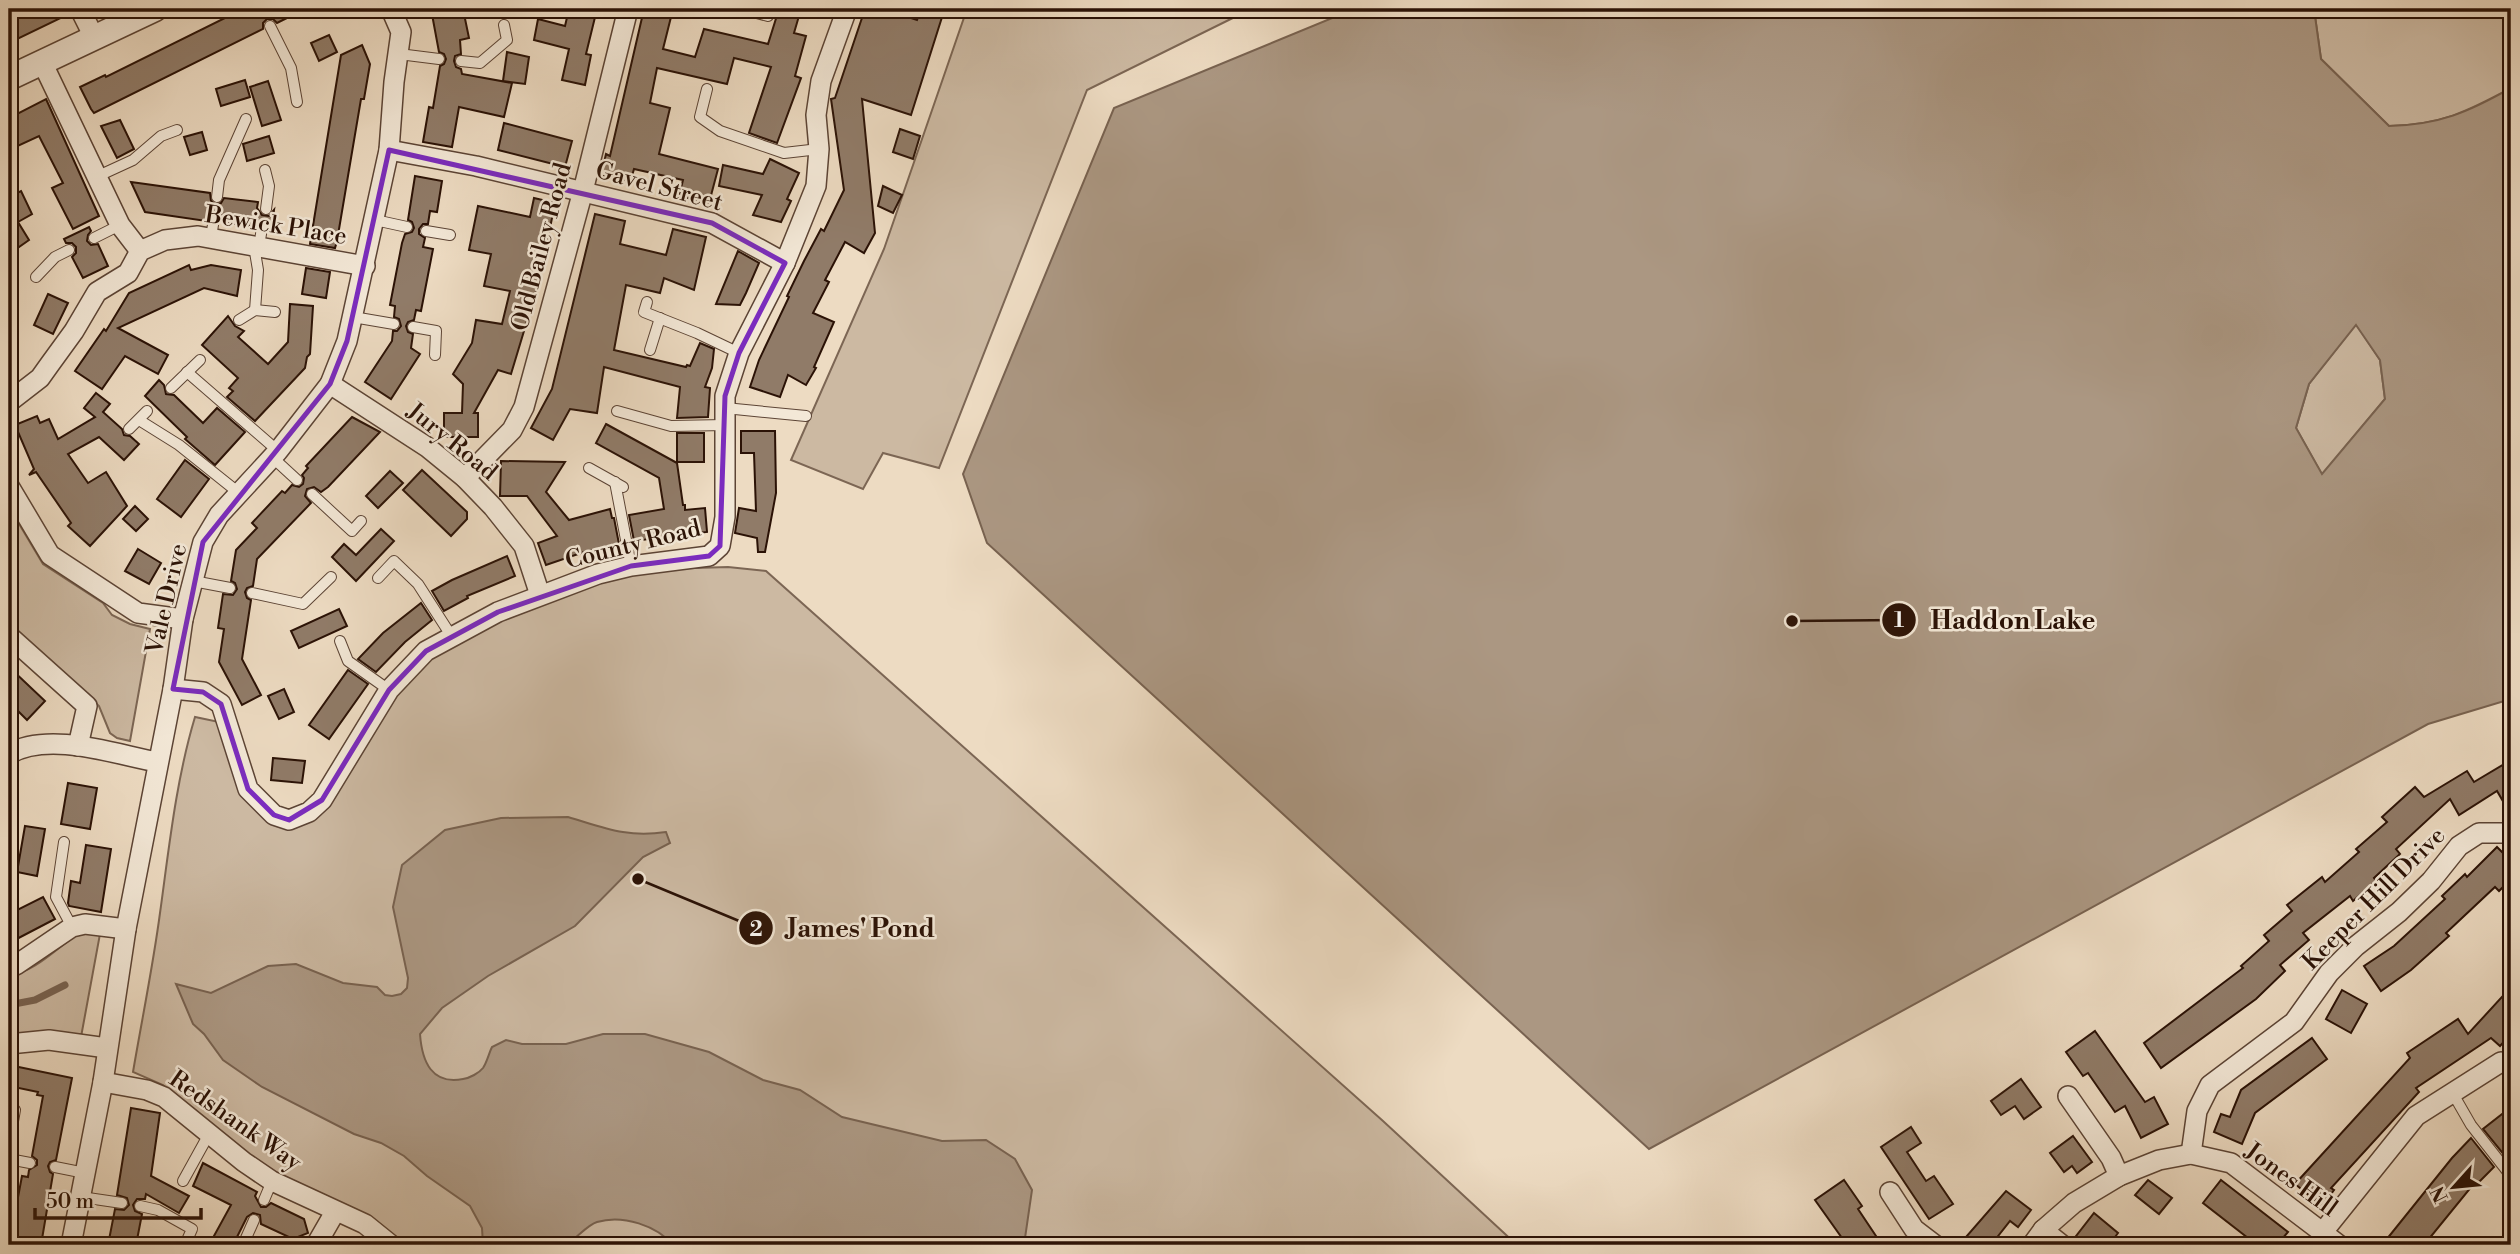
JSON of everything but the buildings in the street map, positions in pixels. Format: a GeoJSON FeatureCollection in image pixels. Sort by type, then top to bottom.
{"type":"FeatureCollection","features":[{"type":"Feature","properties":{"kind":"street"},"geometry":{"type":"LineString","coordinates":[[80,9],[94,37]]}},
{"type":"Feature","properties":{"kind":"street"},"geometry":{"type":"LineString","coordinates":[[9,78],[155,9]]}},
{"type":"Feature","properties":{"kind":"street","name":"Vale Drive"},"geometry":{"type":"LineString","coordinates":[[71,1245],[103,1082],[126,929],[173,689],[183,619],[203,542],[219,515],[274,454],[330,384],[348,341],[390,150],[394,82],[401,32],[391,9]]}},
{"type":"Feature","properties":{"kind":"street","name":"Old Bailey Road"},"geometry":{"type":"LineString","coordinates":[[465,478],[512,430],[524,407],[583,191],[628,9]]}},
{"type":"Feature","properties":{"kind":"street","name":"County Road"},"geometry":{"type":"LineString","coordinates":[[173,689],[203,692],[221,704],[248,789],[274,815],[289,820],[309,812],[322,800],[388,690],[426,651],[498,612],[540,594],[631,566],[709,556],[720,546],[725,517],[726,396],[739,353],[785,263],[816,186],[819,149],[816,115],[821,81],[847,9]]}},
{"type":"Feature","properties":{"kind":"street"},"geometry":{"type":"LineString","coordinates":[[9,401],[40,377],[74,331],[97,292],[128,273],[140,251],[120,225],[42,62]]}},
{"type":"Feature","properties":{"kind":"street","name":"Gavel Street"},"geometry":{"type":"LineString","coordinates":[[390,150],[476,166],[712,223],[785,263]]}},
{"type":"Feature","properties":{"kind":"street","name":"Bewick Place"},"geometry":{"type":"LineString","coordinates":[[140,251],[165,240],[198,236],[213,228],[365,266]]}},
{"type":"Feature","properties":{"kind":"street","name":"Jury Road"},"geometry":{"type":"LineString","coordinates":[[330,384],[427,447],[465,478],[493,507],[524,546],[540,594]]}},
{"type":"Feature","properties":{"kind":"street"},"geometry":{"type":"LineString","coordinates":[[9,486],[50,555],[138,613],[183,619]]}},
{"type":"Feature","properties":{"kind":"street"},"geometry":{"type":"LineString","coordinates":[[9,636],[87,706],[78,747]]}},
{"type":"Feature","properties":{"kind":"street"},"geometry":{"type":"LineString","coordinates":[[9,754],[37,743],[78,747],[157,762]]}},
{"type":"Feature","properties":{"kind":"street","name":"Keeper Hill Drive"},"geometry":{"type":"LineString","coordinates":[[2192,1154],[2197,1111],[2210,1085],[2294,1022],[2329,973],[2431,881],[2459,846],[2479,833],[2511,833]]}},
{"type":"Feature","properties":{"kind":"street"},"geometry":{"type":"LineString","coordinates":[[9,965],[16,965],[72,928],[85,924],[126,929]]}},
{"type":"Feature","properties":{"kind":"street"},"geometry":{"type":"LineString","coordinates":[[9,1044],[48,1040],[107,1048]]}},
{"type":"Feature","properties":{"kind":"street"},"geometry":{"type":"LineString","coordinates":[[2322,1233],[2416,1116],[2451,1091],[2501,1062]]}},
{"type":"Feature","properties":{"kind":"street","name":"Redshank Way"},"geometry":{"type":"LineString","coordinates":[[103,1082],[147,1090],[164,1097],[244,1162],[272,1181],[365,1224],[391,1245]]}},
{"type":"Feature","properties":{"kind":"street"},"geometry":{"type":"LineString","coordinates":[[2068,1097],[2111,1158],[2119,1176]]}},
{"type":"Feature","properties":{"kind":"street","name":"Jones Hill"},"geometry":{"type":"LineString","coordinates":[[2037,1238],[2074,1203],[2119,1176],[2159,1160],[2192,1154],[2231,1163],[2339,1245]]}},
{"type":"Feature","properties":{"kind":"street"},"geometry":{"type":"LineString","coordinates":[[1890,1192],[1914,1229],[1935,1245]]}},
{"type":"Feature","properties":{"kind":"street"},"geometry":{"type":"LineString","coordinates":[[316,1245],[335,1212]]}},
{"type":"Feature","properties":{"kind":"street"},"geometry":{"type":"LineString","coordinates":[[2037,1238],[2062,1245]]}},
{"type":"Feature","properties":{"kind":"lane"},"geometry":{"type":"LineString","coordinates":[[722,9],[736,9],[768,16]]}},
{"type":"Feature","properties":{"kind":"lane"},"geometry":{"type":"LineString","coordinates":[[461,61],[480,63],[498,48],[507,40],[504,25]]}},
{"type":"Feature","properties":{"kind":"lane"},"geometry":{"type":"LineString","coordinates":[[270,26],[291,68],[297,102]]}},
{"type":"Feature","properties":{"kind":"lane"},"geometry":{"type":"LineString","coordinates":[[399,54],[439,59]]}},
{"type":"Feature","properties":{"kind":"lane"},"geometry":{"type":"LineString","coordinates":[[707,89],[700,117],[720,131],[784,153],[819,149]]}},
{"type":"Feature","properties":{"kind":"lane"},"geometry":{"type":"LineString","coordinates":[[217,197],[219,180],[246,119]]}},
{"type":"Feature","properties":{"kind":"lane"},"geometry":{"type":"LineString","coordinates":[[96,177],[133,160],[161,136],[177,130]]}},
{"type":"Feature","properties":{"kind":"lane"},"geometry":{"type":"LineString","coordinates":[[265,170],[269,186],[265,209]]}},
{"type":"Feature","properties":{"kind":"lane"},"geometry":{"type":"LineString","coordinates":[[375,220],[407,227]]}},
{"type":"Feature","properties":{"kind":"lane"},"geometry":{"type":"LineString","coordinates":[[94,238],[120,225]]}},
{"type":"Feature","properties":{"kind":"lane"},"geometry":{"type":"LineString","coordinates":[[426,231],[450,235]]}},
{"type":"Feature","properties":{"kind":"lane"},"geometry":{"type":"LineString","coordinates":[[255,310],[258,240]]}},
{"type":"Feature","properties":{"kind":"lane"},"geometry":{"type":"LineString","coordinates":[[36,277],[55,257],[69,250]]}},
{"type":"Feature","properties":{"kind":"lane"},"geometry":{"type":"LineString","coordinates":[[647,302],[644,312],[739,353]]}},
{"type":"Feature","properties":{"kind":"lane"},"geometry":{"type":"LineString","coordinates":[[239,320],[255,310],[275,312]]}},
{"type":"Feature","properties":{"kind":"lane"},"geometry":{"type":"LineString","coordinates":[[353,317],[394,324]]}},
{"type":"Feature","properties":{"kind":"lane"},"geometry":{"type":"LineString","coordinates":[[650,350],[660,318]]}},
{"type":"Feature","properties":{"kind":"lane"},"geometry":{"type":"LineString","coordinates":[[414,327],[436,331],[435,355]]}},
{"type":"Feature","properties":{"kind":"lane"},"geometry":{"type":"LineString","coordinates":[[171,388],[200,360]]}},
{"type":"Feature","properties":{"kind":"lane"},"geometry":{"type":"LineString","coordinates":[[187,372],[274,454],[297,480]]}},
{"type":"Feature","properties":{"kind":"lane"},"geometry":{"type":"LineString","coordinates":[[129,429],[147,411]]}},
{"type":"Feature","properties":{"kind":"lane"},"geometry":{"type":"LineString","coordinates":[[617,411],[671,426],[725,416],[806,416]]}},
{"type":"Feature","properties":{"kind":"lane"},"geometry":{"type":"LineString","coordinates":[[139,420],[179,445],[239,493]]}},
{"type":"Feature","properties":{"kind":"lane"},"geometry":{"type":"LineString","coordinates":[[589,468],[619,485],[631,566]]}},
{"type":"Feature","properties":{"kind":"lane"},"geometry":{"type":"LineString","coordinates":[[312,494],[352,530],[361,521]]}},
{"type":"Feature","properties":{"kind":"lane"},"geometry":{"type":"LineString","coordinates":[[378,578],[394,561],[418,584],[452,637]]}},
{"type":"Feature","properties":{"kind":"lane"},"geometry":{"type":"LineString","coordinates":[[252,593],[303,604],[331,577]]}},
{"type":"Feature","properties":{"kind":"lane"},"geometry":{"type":"LineString","coordinates":[[193,581],[230,588]]}},
{"type":"Feature","properties":{"kind":"lane"},"geometry":{"type":"LineString","coordinates":[[340,641],[348,661],[388,690]]}},
{"type":"Feature","properties":{"kind":"lane"},"geometry":{"type":"LineString","coordinates":[[64,842],[56,897],[72,928]]}},
{"type":"Feature","properties":{"kind":"lane"},"geometry":{"type":"LineString","coordinates":[[2451,1091],[2472,1125],[2511,1176]]}},
{"type":"Feature","properties":{"kind":"lane"},"geometry":{"type":"LineString","coordinates":[[9,1144],[15,1110]]}},
{"type":"Feature","properties":{"kind":"lane"},"geometry":{"type":"LineString","coordinates":[[183,1181],[209,1134]]}},
{"type":"Feature","properties":{"kind":"lane"},"geometry":{"type":"LineString","coordinates":[[9,1159],[30,1164]]}},
{"type":"Feature","properties":{"kind":"lane"},"geometry":{"type":"LineString","coordinates":[[55,1167],[85,1173]]}},
{"type":"Feature","properties":{"kind":"lane"},"geometry":{"type":"LineString","coordinates":[[264,1200],[272,1181]]}},
{"type":"Feature","properties":{"kind":"lane"},"geometry":{"type":"LineString","coordinates":[[81,1197],[122,1203]]}},
{"type":"Feature","properties":{"kind":"lane"},"geometry":{"type":"LineString","coordinates":[[140,1206],[158,1210],[192,1228],[185,1245]]}},
{"type":"Feature","properties":{"kind":"lane"},"geometry":{"type":"LineString","coordinates":[[243,1245],[254,1220]]}},
{"type":"Feature","properties":{"kind":"highlighted area"},"geometry":{"type":"Polygon","coordinates":[[[389,150],[712,223],[785,263],[739,353],[725,396],[720,546],[709,556],[631,566],[498,612],[426,651],[389,690],[322,800],[289,820],[274,815],[248,789],[221,704],[203,692],[173,689],[203,542],[330,384],[347,341],[389,150]]]}},
{"type":"Feature","properties":{"kind":"shaded area"},"geometry":{"type":"Polygon","coordinates":[[[967,9],[1251,9],[1087,90],[939,468],[883,453],[863,489],[791,460],[884,249],[967,9]]]}},
{"type":"Feature","properties":{"kind":"shaded area"},"geometry":{"type":"Polygon","coordinates":[[[1354,9],[2314,9],[2321,59],[2389,126],[2423,123],[2453,116],[2511,88],[2511,699],[2428,724],[1649,1149],[987,543],[963,474],[1114,108],[1354,9]],[[2356,325],[2309,384],[2296,428],[2322,474],[2385,399],[2380,360],[2356,325]]]}},
{"type":"Feature","properties":{"kind":"shaded area"},"geometry":{"type":"Polygon","coordinates":[[[2314,9],[2511,9],[2511,88],[2453,116],[2423,123],[2389,126],[2321,59],[2314,9]]]}},
{"type":"Feature","properties":{"kind":"shaded area"},"geometry":{"type":"Polygon","coordinates":[[[2356,324],[2380,360],[2385,399],[2322,475],[2296,428],[2309,384],[2356,324]]]}},
{"type":"Feature","properties":{"kind":"shaded area"},"geometry":{"type":"Polygon","coordinates":[[[9,507],[43,564],[103,603],[112,615],[130,624],[150,629],[130,741],[110,733],[99,706],[9,625],[9,507]]]}},
{"type":"Feature","properties":{"kind":"shaded area"},"geometry":{"type":"Polygon","coordinates":[[[728,567],[766,571],[1383,1121],[1517,1245],[401,1245],[374,1221],[250,1160],[163,1085],[133,1072],[178,790],[195,717],[224,723],[245,791],[301,820],[392,693],[430,656],[526,608],[613,579],[662,569],[728,567]]]}},
{"type":"Feature","properties":{"kind":"shaded area"},"geometry":{"type":"Polygon","coordinates":[[[568,817],[628,833],[666,832],[670,843],[643,857],[575,926],[488,976],[442,1008],[420,1034],[426,1062],[436,1075],[452,1080],[463,1079],[479,1072],[492,1047],[506,1040],[522,1044],[566,1044],[603,1034],[645,1034],[709,1052],[763,1080],[800,1090],[842,1117],[942,1141],[986,1140],[1015,1159],[1032,1190],[1024,1245],[673,1245],[658,1232],[639,1223],[607,1220],[591,1225],[575,1238],[576,1245],[483,1245],[482,1228],[470,1206],[404,1156],[262,1087],[223,1060],[193,1024],[176,984],[211,993],[268,966],[296,964],[343,983],[377,987],[385,995],[401,994],[407,988],[408,978],[393,907],[402,865],[445,830],[501,818],[568,817]]]}},
{"type":"Feature","properties":{"kind":"shaded area"},"geometry":{"type":"Polygon","coordinates":[[[81,932],[100,934],[81,1037],[9,1035],[9,976],[38,964],[81,932]]]}},
{"type":"Feature","properties":{"kind":"waterway"},"geometry":{"type":"LineString","coordinates":[[9,1005],[35,1000],[65,985]]}},
{"type":"Feature","properties":{"kind":"place","name":"Haddon Lake"},"geometry":{"type":"Point","coordinates":[1792,621]}},
{"type":"Feature","properties":{"kind":"place","name":"James' Pond"},"geometry":{"type":"Point","coordinates":[638,879]}}]}
